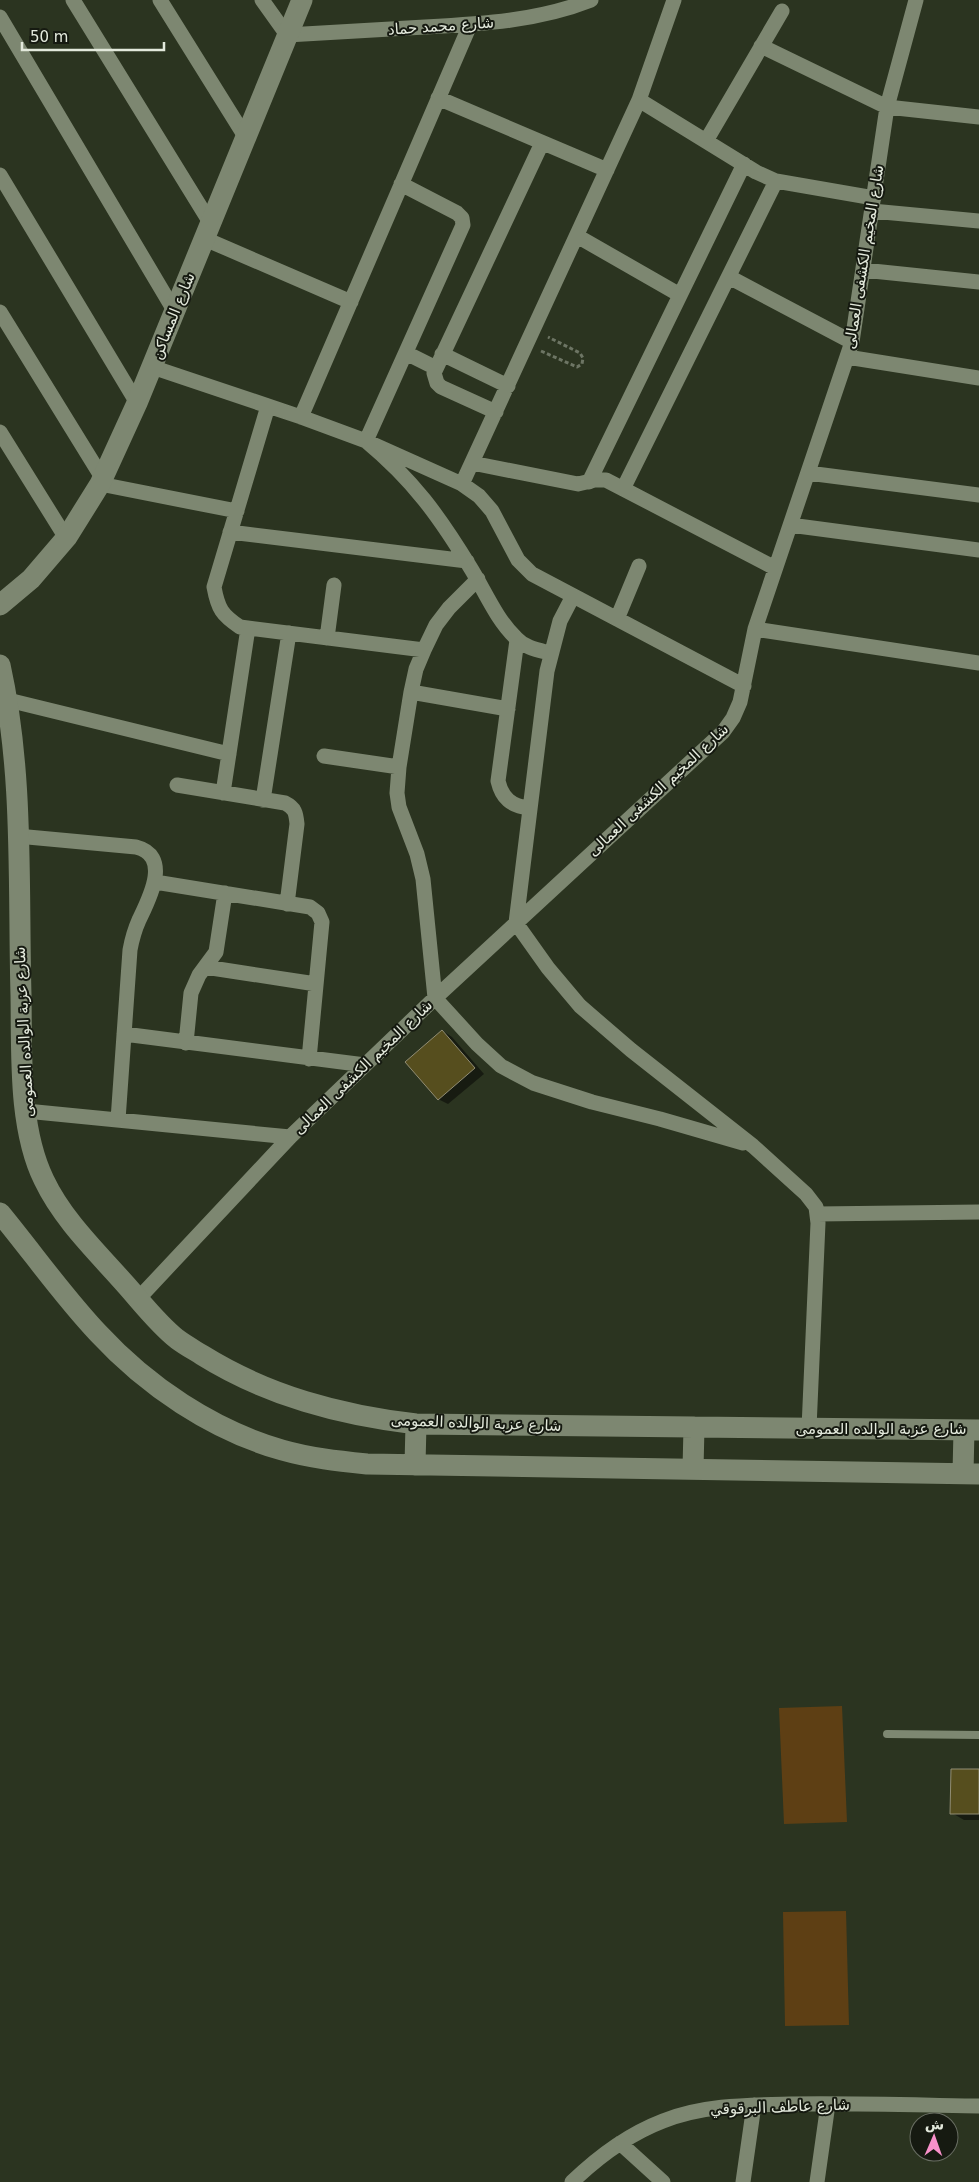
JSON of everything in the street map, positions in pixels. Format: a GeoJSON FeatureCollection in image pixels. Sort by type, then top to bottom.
{"type":"FeatureCollection","features":[{"type":"Feature","properties":{"kind":"street"},"geometry":{"type":"LineString","coordinates":[[73,0],[208,232],[351,302]]}},
{"type":"Feature","properties":{"kind":"street"},"geometry":{"type":"LineString","coordinates":[[160,0],[246,138]]}},
{"type":"Feature","properties":{"kind":"street"},"geometry":{"type":"LineString","coordinates":[[262,0],[287,35]]}},
{"type":"Feature","properties":{"kind":"street","name":"شارع المساكن"},"geometry":{"type":"LineString","coordinates":[[0,605],[32,579],[66,538],[102,482],[175,312],[302,0]]}},
{"type":"Feature","properties":{"kind":"street","name":"شارع محمد حماد"},"geometry":{"type":"LineString","coordinates":[[287,35],[521,20],[572,8],[591,0]]}},
{"type":"Feature","properties":{"kind":"street"},"geometry":{"type":"LineString","coordinates":[[462,484],[639,100],[674,0]]}},
{"type":"Feature","properties":{"kind":"street","name":"شارع المخيم الكشفى العمالى"},"geometry":{"type":"LineString","coordinates":[[138,1299],[290,1137],[435,998],[723,732],[733,718],[744,686],[748,657],[755,629],[850,350],[887,107],[916,0]]}},
{"type":"Feature","properties":{"kind":"street"},"geometry":{"type":"LineString","coordinates":[[706,141],[782,11]]}},
{"type":"Feature","properties":{"kind":"street"},"geometry":{"type":"LineString","coordinates":[[0,17],[175,312]]}},
{"type":"Feature","properties":{"kind":"street"},"geometry":{"type":"LineString","coordinates":[[301,417],[470,24]]}},
{"type":"Feature","properties":{"kind":"street"},"geometry":{"type":"LineString","coordinates":[[762,46],[887,107],[979,117]]}},
{"type":"Feature","properties":{"kind":"street"},"geometry":{"type":"LineString","coordinates":[[438,98],[606,170]]}},
{"type":"Feature","properties":{"kind":"street"},"geometry":{"type":"LineString","coordinates":[[639,100],[744,164],[776,181],[873,205],[979,221]]}},
{"type":"Feature","properties":{"kind":"street"},"geometry":{"type":"LineString","coordinates":[[496,412],[441,387],[435,378],[436,368],[542,143]]}},
{"type":"Feature","properties":{"kind":"street"},"geometry":{"type":"LineString","coordinates":[[589,482],[744,164]]}},
{"type":"Feature","properties":{"kind":"street"},"geometry":{"type":"LineString","coordinates":[[0,175],[137,403]]}},
{"type":"Feature","properties":{"kind":"street"},"geometry":{"type":"LineString","coordinates":[[623,489],[776,181]]}},
{"type":"Feature","properties":{"kind":"street"},"geometry":{"type":"LineString","coordinates":[[366,441],[463,225],[462,218],[457,213],[401,184]]}},
{"type":"Feature","properties":{"kind":"street"},"geometry":{"type":"LineString","coordinates":[[577,236],[680,295]]}},
{"type":"Feature","properties":{"kind":"street"},"geometry":{"type":"LineString","coordinates":[[863,270],[979,282]]}},
{"type":"Feature","properties":{"kind":"street"},"geometry":{"type":"LineString","coordinates":[[728,277],[850,350],[979,378]]}},
{"type":"Feature","properties":{"kind":"street"},"geometry":{"type":"LineString","coordinates":[[0,312],[102,482],[237,511]]}},
{"type":"Feature","properties":{"kind":"street"},"geometry":{"type":"LineString","coordinates":[[406,353],[436,368]]}},
{"type":"Feature","properties":{"kind":"street"},"geometry":{"type":"LineString","coordinates":[[442,354],[508,386]]}},
{"type":"Feature","properties":{"kind":"street"},"geometry":{"type":"LineString","coordinates":[[152,367],[366,441],[462,484],[479,496],[492,511],[518,560],[532,574],[744,686]]}},
{"type":"Feature","properties":{"kind":"street"},"geometry":{"type":"LineString","coordinates":[[268,406],[214,587],[217,604],[226,618],[248,628],[424,650]]}},
{"type":"Feature","properties":{"kind":"street"},"geometry":{"type":"LineString","coordinates":[[0,432],[66,538]]}},
{"type":"Feature","properties":{"kind":"street"},"geometry":{"type":"LineString","coordinates":[[366,441],[395,465],[420,493],[467,561],[504,624],[517,640],[533,649],[550,653]]}},
{"type":"Feature","properties":{"kind":"street"},"geometry":{"type":"LineString","coordinates":[[472,463],[578,484],[599,479],[606,480],[775,568]]}},
{"type":"Feature","properties":{"kind":"street"},"geometry":{"type":"LineString","coordinates":[[808,473],[979,495]]}},
{"type":"Feature","properties":{"kind":"street"},"geometry":{"type":"LineString","coordinates":[[790,525],[979,550]]}},
{"type":"Feature","properties":{"kind":"street"},"geometry":{"type":"LineString","coordinates":[[230,532],[467,561]]}},
{"type":"Feature","properties":{"kind":"street"},"geometry":{"type":"LineString","coordinates":[[617,619],[639,566]]}},
{"type":"Feature","properties":{"kind":"street"},"geometry":{"type":"LineString","coordinates":[[478,579],[436,624],[416,669],[399,767],[397,793],[399,807],[409,830],[423,879],[435,998],[476,1044],[501,1066],[533,1083],[592,1102],[660,1119],[753,1146]]}},
{"type":"Feature","properties":{"kind":"street"},"geometry":{"type":"LineString","coordinates":[[326,638],[334,584]]}},
{"type":"Feature","properties":{"kind":"street"},"geometry":{"type":"LineString","coordinates":[[573,596],[560,621],[550,653],[516,923],[548,968],[580,1006],[630,1050],[753,1146],[806,1194],[816,1207],[808,1428]]}},
{"type":"Feature","properties":{"kind":"street"},"geometry":{"type":"LineString","coordinates":[[223,793],[248,628]]}},
{"type":"Feature","properties":{"kind":"street"},"geometry":{"type":"LineString","coordinates":[[755,629],[979,663]]}},
{"type":"Feature","properties":{"kind":"street"},"geometry":{"type":"LineString","coordinates":[[262,800],[289,633]]}},
{"type":"Feature","properties":{"kind":"street"},"geometry":{"type":"LineString","coordinates":[[517,640],[498,781],[501,792],[508,801],[517,807],[529,808]]}},
{"type":"Feature","properties":{"kind":"street","name":"شارع عزبة الوالده العمومى"},"geometry":{"type":"LineString","coordinates":[[0,665],[8,700],[8,764],[22,1040],[26,1110],[33,1154],[57,1204],[138,1299],[176,1339],[220,1366],[266,1389],[323,1408],[365,1418],[416,1424],[971,1430]]}},
{"type":"Feature","properties":{"kind":"street"},"geometry":{"type":"LineString","coordinates":[[411,692],[508,708]]}},
{"type":"Feature","properties":{"kind":"street"},"geometry":{"type":"LineString","coordinates":[[8,700],[229,754]]}},
{"type":"Feature","properties":{"kind":"street"},"geometry":{"type":"LineString","coordinates":[[324,756],[399,767]]}},
{"type":"Feature","properties":{"kind":"street"},"geometry":{"type":"LineString","coordinates":[[176,785],[285,804],[292,807],[296,814],[297,824],[287,904]]}},
{"type":"Feature","properties":{"kind":"street"},"geometry":{"type":"LineString","coordinates":[[12,843],[144,849],[151,854],[154,861],[155,882],[148,906],[134,934],[130,950],[118,1120]]}},
{"type":"Feature","properties":{"kind":"street"},"geometry":{"type":"LineString","coordinates":[[155,882],[310,907],[318,913],[322,922],[309,1059]]}},
{"type":"Feature","properties":{"kind":"street"},"geometry":{"type":"LineString","coordinates":[[186,1042],[191,993],[199,975],[216,952],[219,943],[225,893]]}},
{"type":"Feature","properties":{"kind":"street"},"geometry":{"type":"LineString","coordinates":[[205,968],[316,984]]}},
{"type":"Feature","properties":{"kind":"street"},"geometry":{"type":"LineString","coordinates":[[124,1034],[365,1065]]}},
{"type":"Feature","properties":{"kind":"street"},"geometry":{"type":"LineString","coordinates":[[26,1110],[290,1137]]}},
{"type":"Feature","properties":{"kind":"street"},"geometry":{"type":"LineString","coordinates":[[817,1214],[979,1212]]}},
{"type":"Feature","properties":{"kind":"street"},"geometry":{"type":"LineString","coordinates":[[0,1213],[98,1333],[164,1392],[200,1415],[240,1435],[281,1450],[324,1459],[367,1464],[971,1473],[971,1430]]}},
{"type":"Feature","properties":{"kind":"street"},"geometry":{"type":"LineString","coordinates":[[415,1465],[416,1424]]}},
{"type":"Feature","properties":{"kind":"street"},"geometry":{"type":"LineString","coordinates":[[693,1469],[694,1427]]}},
{"type":"Feature","properties":{"kind":"street"},"geometry":{"type":"LineString","coordinates":[[817,2182],[828,2104]]}},
{"type":"Feature","properties":{"kind":"street","name":"شارع عاطف البرقوقي"},"geometry":{"type":"LineString","coordinates":[[572,2182],[620,2143],[661,2121],[709,2109],[754,2105],[828,2104],[979,2106]]}},
{"type":"Feature","properties":{"kind":"street"},"geometry":{"type":"LineString","coordinates":[[743,2182],[754,2105]]}},
{"type":"Feature","properties":{"kind":"street"},"geometry":{"type":"LineString","coordinates":[[620,2143],[663,2182]]}},
{"type":"Feature","properties":{"kind":"lane"},"geometry":{"type":"LineString","coordinates":[[887,1734],[979,1735]]}},
{"type":"Feature","properties":{"kind":"path"},"geometry":{"type":"LineString","coordinates":[[527,345],[572,366],[577,367],[582,364],[583,358],[580,353],[534,330]]}},
{"type":"Feature","properties":{"kind":"shaded area"},"geometry":{"type":"Polygon","coordinates":[[[842,1706],[847,1822],[784,1824],[779,1708],[842,1706]]]}},
{"type":"Feature","properties":{"kind":"shaded area"},"geometry":{"type":"Polygon","coordinates":[[[846,1911],[849,2025],[785,2026],[783,1912],[846,1911]]]}},
{"type":"Feature","properties":{"kind":"building"},"geometry":{"type":"Polygon","coordinates":[[[442,1030],[475,1068],[438,1100],[405,1062],[442,1030]]]}},
{"type":"Feature","properties":{"kind":"building"},"geometry":{"type":"Polygon","coordinates":[[[951,1769],[979,1769],[979,1814],[950,1814],[951,1769]]]}}]}
